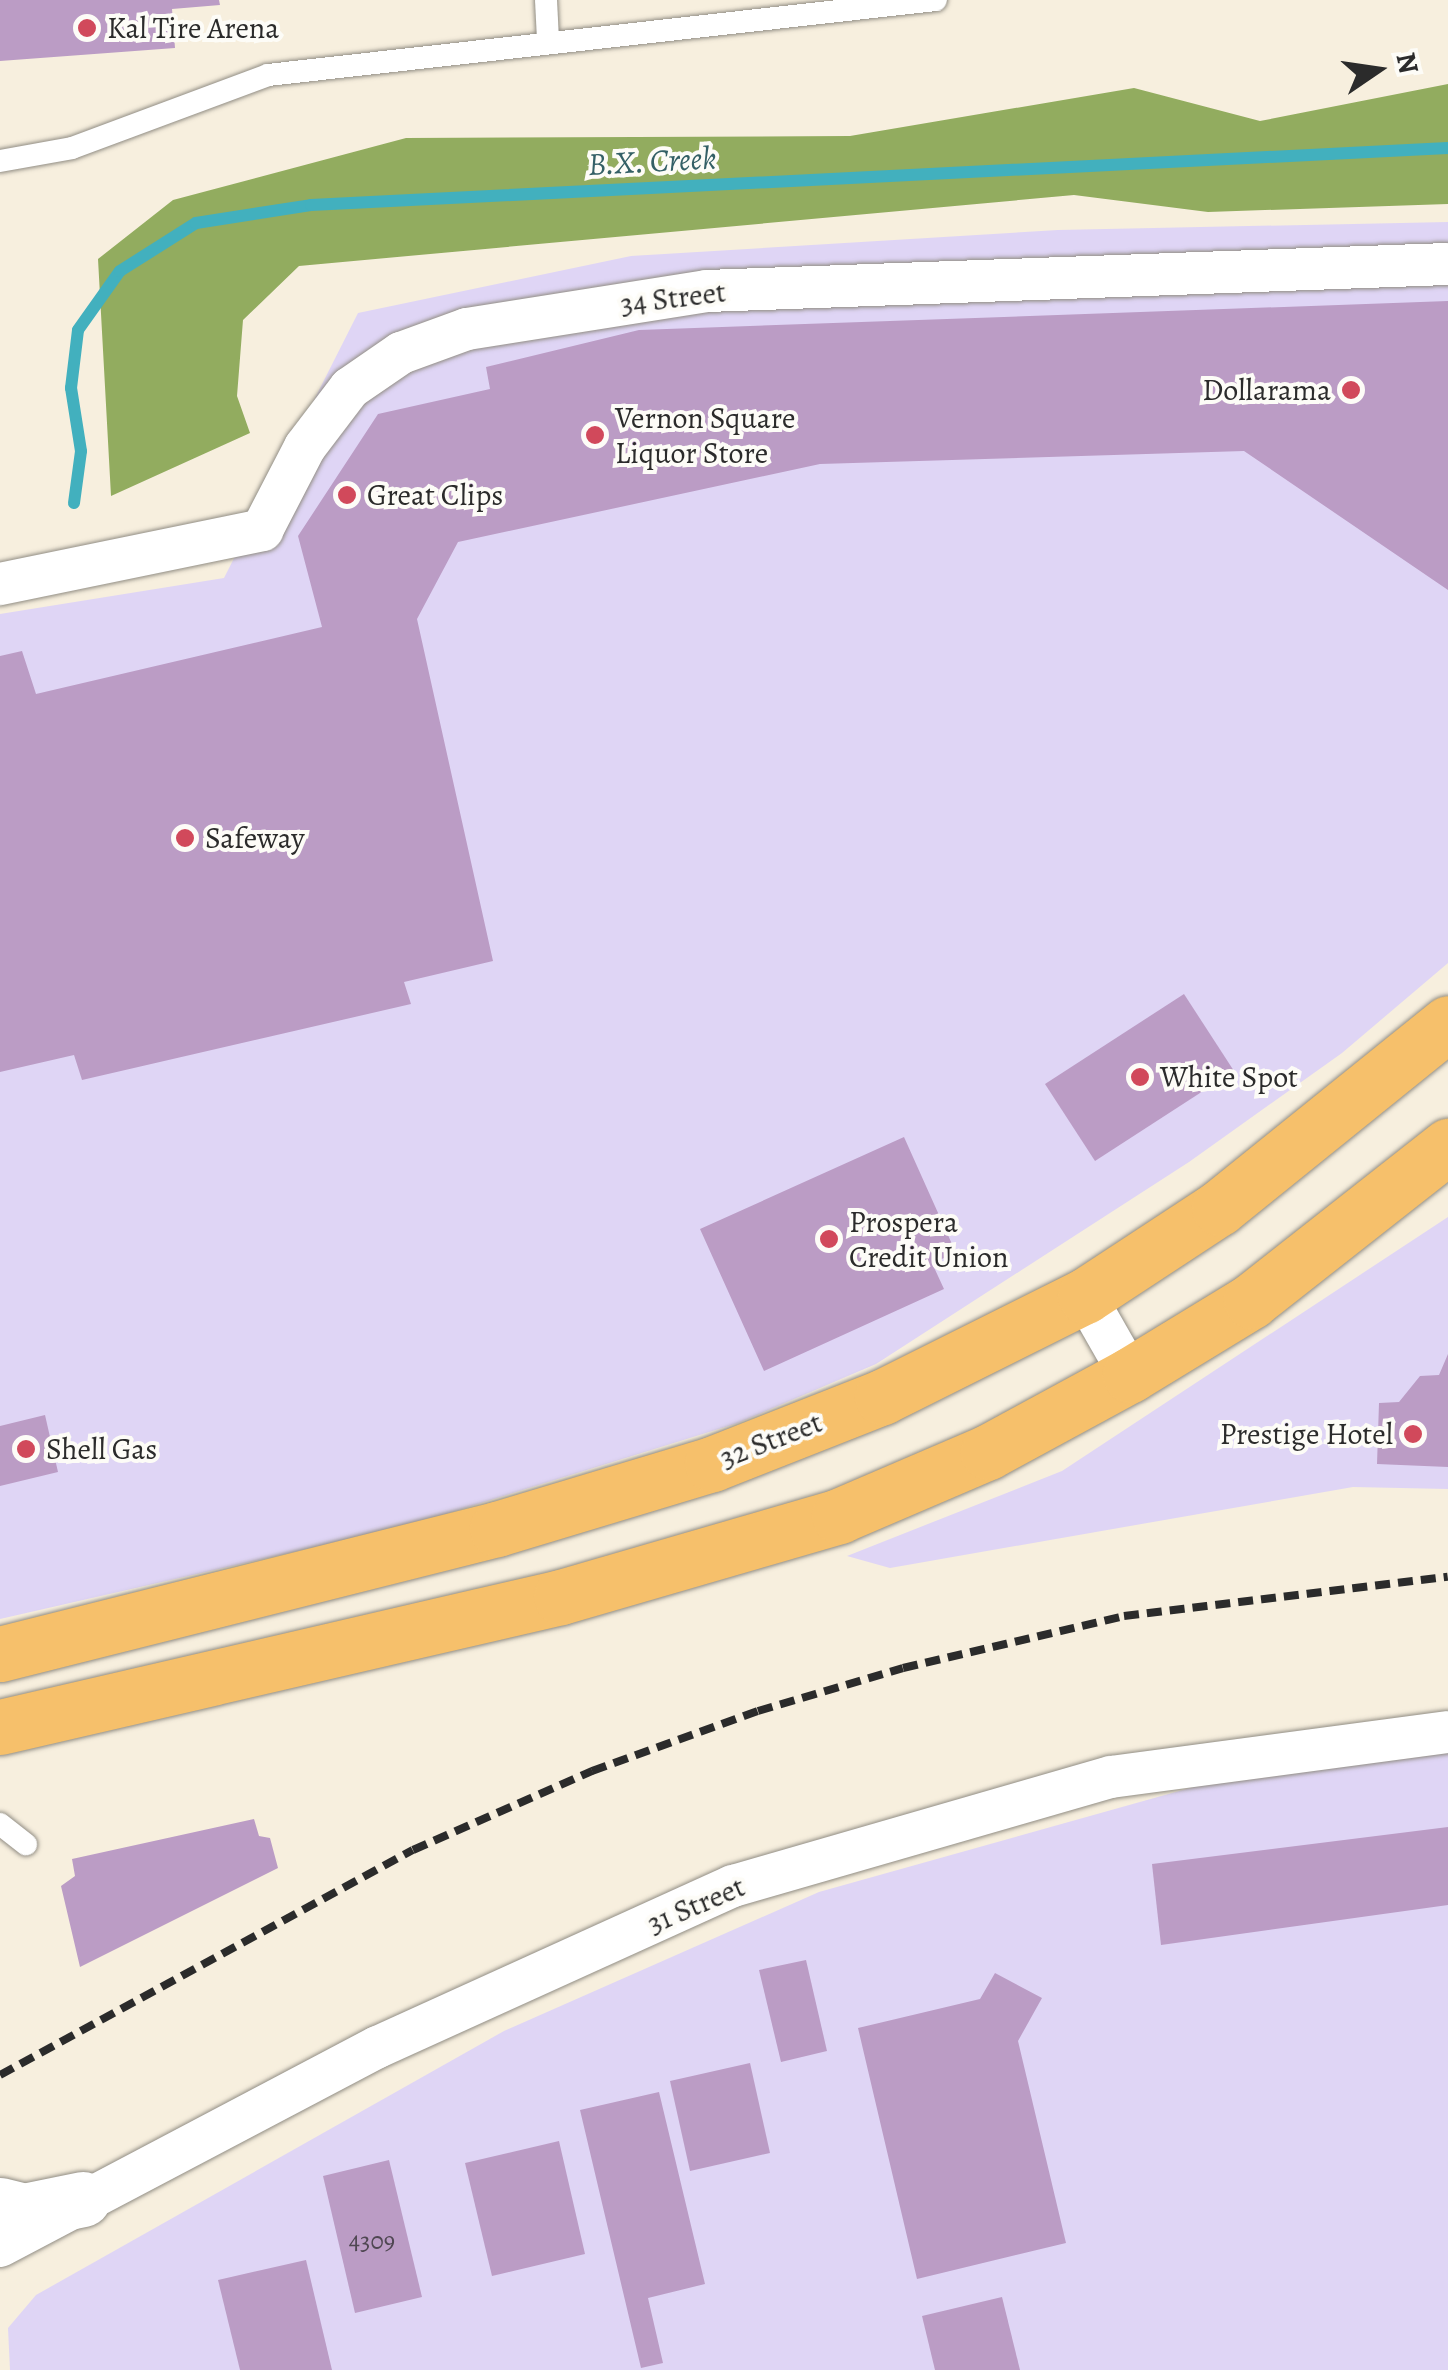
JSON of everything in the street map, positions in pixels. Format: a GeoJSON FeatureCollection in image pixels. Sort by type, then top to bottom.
{"type":"FeatureCollection","features":[{"type":"Feature","properties":{"kind":"highway","name":"32 Street"},"geometry":{"type":"LineString","coordinates":[[0,1654],[497,1529],[712,1464],[882,1397],[1085,1296],[1219,1208],[1448,1023]]}},
{"type":"Feature","properties":{"kind":"highway"},"geometry":{"type":"LineString","coordinates":[[0,1728],[699,1560],[839,1516],[988,1452],[1130,1375],[1251,1301],[1448,1146]]}},
{"type":"Feature","properties":{"kind":"street","name":"34 Street"},"geometry":{"type":"LineString","coordinates":[[0,584],[262,530],[305,448],[350,388],[401,353],[467,329],[706,291],[1448,264]]}},
{"type":"Feature","properties":{"kind":"street"},"geometry":{"type":"LineString","coordinates":[[1085,1296],[1130,1375]]}},
{"type":"Feature","properties":{"kind":"street","name":"31 Street"},"geometry":{"type":"LineString","coordinates":[[0,2246],[378,2047],[733,1886],[1112,1777],[1448,1732]]}},
{"type":"Feature","properties":{"kind":"street"},"geometry":{"type":"LineString","coordinates":[[0,2205],[24,2211],[83,2199]]}},
{"type":"Feature","properties":{"kind":"lane"},"geometry":{"type":"LineString","coordinates":[[546,0],[548,40]]}},
{"type":"Feature","properties":{"kind":"lane"},"geometry":{"type":"LineString","coordinates":[[0,162],[72,148],[268,74],[936,0]]}},
{"type":"Feature","properties":{"kind":"lane"},"geometry":{"type":"LineString","coordinates":[[0,1824],[26,1844]]}},
{"type":"Feature","properties":{"kind":"shaded area"},"geometry":{"type":"Polygon","coordinates":[[[1448,222],[1448,963],[1342,1053],[1189,1162],[876,1364],[738,1423],[407,1526],[0,1619],[0,614],[224,578],[358,313],[631,256],[1058,230],[1448,222]]]}},
{"type":"Feature","properties":{"kind":"shaded area"},"geometry":{"type":"Polygon","coordinates":[[[1448,1217],[1448,1489],[1353,1487],[890,1568],[847,1556],[1062,1471],[1448,1217]]]}},
{"type":"Feature","properties":{"kind":"shaded area"},"geometry":{"type":"Polygon","coordinates":[[[1336,1747],[1448,1752],[1448,2370],[10,2370],[8,2328],[36,2295],[504,2031],[819,1892],[1336,1747]]]}},
{"type":"Feature","properties":{"kind":"green space"},"geometry":{"type":"Polygon","coordinates":[[[1448,84],[1448,204],[1208,212],[1074,195],[299,266],[243,320],[237,396],[250,433],[111,496],[98,259],[173,200],[406,138],[850,136],[1134,88],[1260,121],[1448,84]]]}},
{"type":"Feature","properties":{"kind":"building","name":"Kal Tire Arena"},"geometry":{"type":"Polygon","coordinates":[[[0,0],[219,0],[220,5],[172,9],[175,48],[0,61],[0,0]]]}},
{"type":"Feature","properties":{"kind":"building"},"geometry":{"type":"Polygon","coordinates":[[[1448,301],[1448,590],[1244,451],[820,464],[458,542],[417,619],[493,961],[404,982],[411,1004],[82,1080],[74,1055],[0,1072],[0,656],[22,651],[36,694],[322,627],[298,536],[378,414],[490,389],[486,367],[639,330],[1448,301]]]}},
{"type":"Feature","properties":{"kind":"building","name":"White Spot"},"geometry":{"type":"Polygon","coordinates":[[[1184,994],[1234,1071],[1095,1161],[1045,1084],[1184,994]]]}},
{"type":"Feature","properties":{"kind":"building"},"geometry":{"type":"Polygon","coordinates":[[[904,1137],[956,1253],[932,1263],[944,1289],[764,1371],[700,1229],[904,1137]]]}},
{"type":"Feature","properties":{"kind":"building","name":"Prestige Hotel"},"geometry":{"type":"Polygon","coordinates":[[[1448,1354],[1448,1467],[1377,1464],[1379,1403],[1399,1402],[1420,1376],[1439,1375],[1448,1354]]]}},
{"type":"Feature","properties":{"kind":"building","name":"Shell Gas"},"geometry":{"type":"Polygon","coordinates":[[[45,1415],[58,1472],[0,1486],[0,1426],[45,1415]]]}},
{"type":"Feature","properties":{"kind":"building"},"geometry":{"type":"Polygon","coordinates":[[[254,1819],[259,1836],[270,1838],[278,1868],[80,1967],[61,1886],[75,1876],[72,1859],[254,1819]]]}},
{"type":"Feature","properties":{"kind":"building"},"geometry":{"type":"Polygon","coordinates":[[[1448,1827],[1448,1905],[1161,1945],[1152,1864],[1448,1827]]]}},
{"type":"Feature","properties":{"kind":"building"},"geometry":{"type":"Polygon","coordinates":[[[806,1960],[827,2051],[781,2062],[759,1970],[806,1960]]]}},
{"type":"Feature","properties":{"kind":"building"},"geometry":{"type":"Polygon","coordinates":[[[995,1973],[1042,1998],[1018,2041],[1066,2243],[917,2279],[858,2028],[980,1999],[995,1973]]]}},
{"type":"Feature","properties":{"kind":"building"},"geometry":{"type":"Polygon","coordinates":[[[750,2063],[770,2153],[690,2171],[670,2081],[750,2063]]]}},
{"type":"Feature","properties":{"kind":"building"},"geometry":{"type":"Polygon","coordinates":[[[659,2092],[705,2284],[648,2298],[663,2363],[641,2368],[580,2110],[659,2092]]]}},
{"type":"Feature","properties":{"kind":"building"},"geometry":{"type":"Polygon","coordinates":[[[559,2141],[585,2254],[492,2276],[465,2163],[559,2141]]]}},
{"type":"Feature","properties":{"kind":"building"},"geometry":{"type":"Polygon","coordinates":[[[389,2160],[422,2297],[355,2313],[323,2176],[389,2160]]]}},
{"type":"Feature","properties":{"kind":"building"},"geometry":{"type":"Polygon","coordinates":[[[306,2260],[332,2370],[240,2370],[218,2280],[306,2260]]]}},
{"type":"Feature","properties":{"kind":"building"},"geometry":{"type":"Polygon","coordinates":[[[1002,2297],[1020,2370],[935,2370],[922,2316],[1002,2297]]]}},
{"type":"Feature","properties":{"kind":"waterway","name":"B.X. Creek"},"geometry":{"type":"LineString","coordinates":[[74,503],[81,451],[71,388],[78,330],[120,271],[196,223],[311,205],[1448,148]]}},
{"type":"Feature","properties":{"kind":"railway"},"geometry":{"type":"LineString","coordinates":[[0,2075],[413,1850],[592,1771],[758,1711],[903,1668],[1124,1616],[1448,1577]]}},
{"type":"Feature","properties":{"kind":"place","name":"Kal Tire Arena"},"geometry":{"type":"Point","coordinates":[87,28]}},
{"type":"Feature","properties":{"kind":"place","name":"Dollarama"},"geometry":{"type":"Point","coordinates":[1351,390]}},
{"type":"Feature","properties":{"kind":"place","name":"Vernon Square Liquor Store"},"geometry":{"type":"Point","coordinates":[595,435]}},
{"type":"Feature","properties":{"kind":"place","name":"Great Clips"},"geometry":{"type":"Point","coordinates":[347,495]}},
{"type":"Feature","properties":{"kind":"place","name":"Safeway"},"geometry":{"type":"Point","coordinates":[185,838]}},
{"type":"Feature","properties":{"kind":"place","name":"White Spot"},"geometry":{"type":"Point","coordinates":[1140,1077]}},
{"type":"Feature","properties":{"kind":"place","name":"Prospera Credit Union"},"geometry":{"type":"Point","coordinates":[829,1239]}},
{"type":"Feature","properties":{"kind":"place","name":"Prestige Hotel"},"geometry":{"type":"Point","coordinates":[1413,1434]}},
{"type":"Feature","properties":{"kind":"place","name":"Shell Gas"},"geometry":{"type":"Point","coordinates":[26,1449]}}]}
